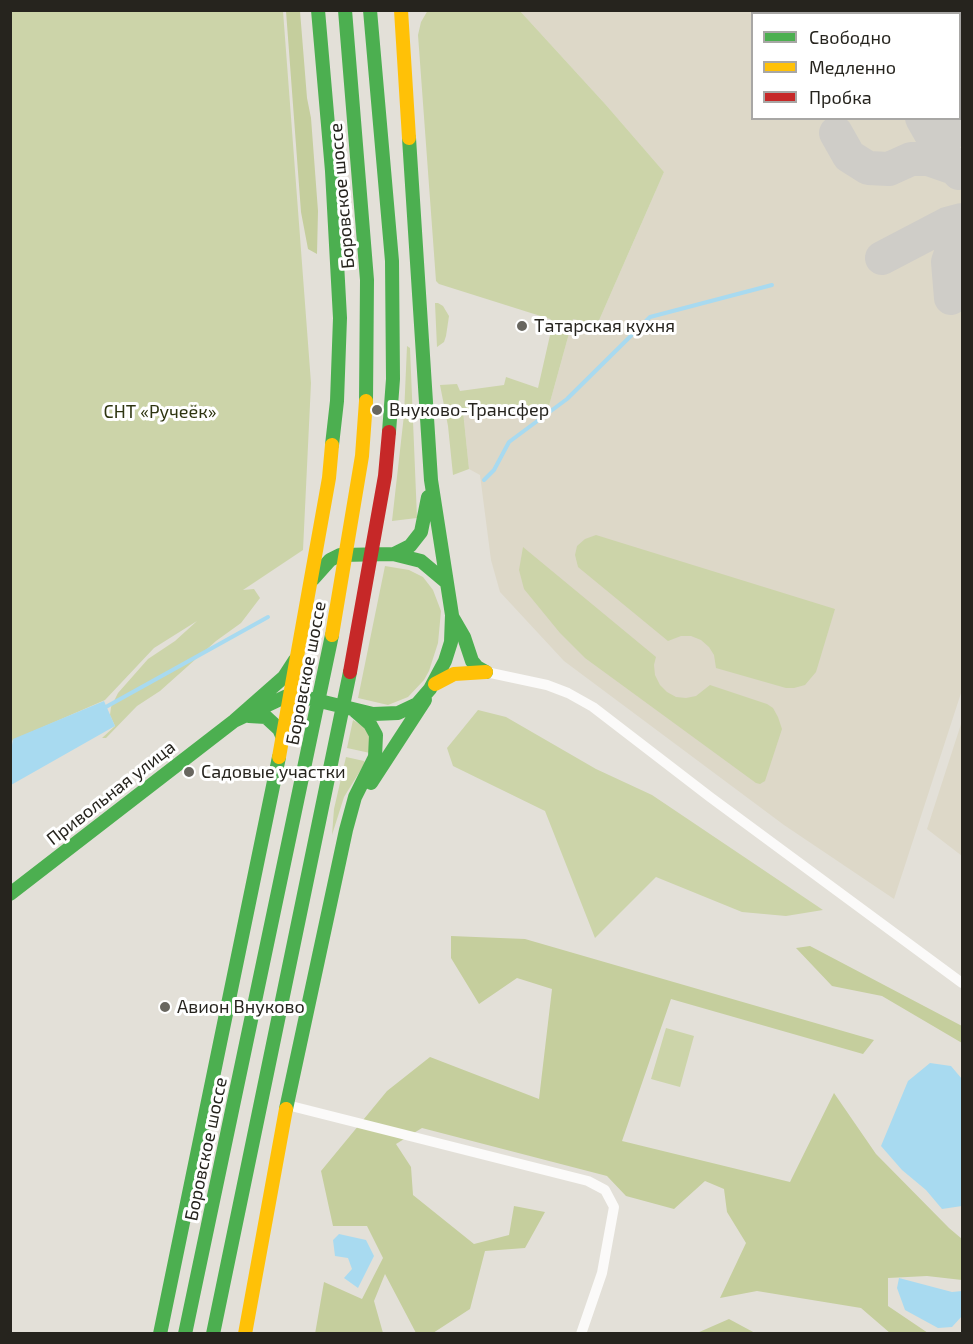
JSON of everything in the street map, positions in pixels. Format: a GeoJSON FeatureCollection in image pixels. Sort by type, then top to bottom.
{"type":"FeatureCollection","features":[{"type":"Feature","properties":{"kind":"main road"},"geometry":{"type":"LineString","coordinates":[[160,1334],[283,738],[329,478],[340,318],[332,171],[318,10]]}},
{"type":"Feature","properties":{"kind":"main road"},"geometry":{"type":"LineString","coordinates":[[350,816],[417,715],[450,648],[452,637],[452,615],[431,483],[401,10]]}},
{"type":"Feature","properties":{"kind":"main road"},"geometry":{"type":"LineString","coordinates":[[213,1334],[354,655],[380,510],[388,443],[393,365],[392,261],[370,11]]}},
{"type":"Feature","properties":{"kind":"main road","name":"Боровское шоссе"},"geometry":{"type":"LineString","coordinates":[[185,1334],[331,642],[362,456],[367,381],[367,280],[345,13]]}},
{"type":"Feature","properties":{"kind":"main road"},"geometry":{"type":"LineString","coordinates":[[394,554],[410,546],[421,532],[431,483]]}},
{"type":"Feature","properties":{"kind":"main road"},"geometry":{"type":"LineString","coordinates":[[311,581],[330,560],[340,555],[394,554],[414,558],[426,564],[446,582]]}},
{"type":"Feature","properties":{"kind":"main road"},"geometry":{"type":"LineString","coordinates":[[452,615],[464,637],[472,661],[486,672]]}},
{"type":"Feature","properties":{"kind":"main road"},"geometry":{"type":"LineString","coordinates":[[234,721],[288,672],[302,640]]}},
{"type":"Feature","properties":{"kind":"main road"},"geometry":{"type":"LineString","coordinates":[[295,672],[301,685],[323,701]]}},
{"type":"Feature","properties":{"kind":"main road"},"geometry":{"type":"LineString","coordinates":[[234,721],[291,693],[383,715],[398,713],[417,704],[442,678],[454,674],[486,672]]}},
{"type":"Feature","properties":{"kind":"main road"},"geometry":{"type":"LineString","coordinates":[[245,1334],[287,1105],[350,816],[355,797],[375,757],[376,739],[370,724],[347,707]]}},
{"type":"Feature","properties":{"kind":"main road"},"geometry":{"type":"LineString","coordinates":[[234,721],[256,715],[264,716],[278,727],[283,738]]}},
{"type":"Feature","properties":{"kind":"main road","name":"Привольная улица"},"geometry":{"type":"LineString","coordinates":[[10,894],[234,721]]}},
{"type":"Feature","properties":{"kind":"street"},"geometry":{"type":"LineString","coordinates":[[486,672],[547,685],[568,693],[593,707],[710,797],[963,984]]}},
{"type":"Feature","properties":{"kind":"street"},"geometry":{"type":"LineString","coordinates":[[287,1105],[588,1181],[605,1190],[614,1207],[602,1273],[581,1334]]}},
{"type":"Feature","properties":{"kind":"shaded area"},"geometry":{"type":"Polygon","coordinates":[[[520,11],[962,11],[962,690],[894,899],[784,825],[564,661],[500,592],[491,560],[480,475],[469,469],[463,411],[547,413],[573,319],[597,325],[664,172],[520,11]]]}},
{"type":"Feature","properties":{"kind":"shaded area"},"geometry":{"type":"Polygon","coordinates":[[[962,721],[962,856],[927,829],[962,721]]]}},
{"type":"Feature","properties":{"kind":"green space"},"geometry":{"type":"Polygon","coordinates":[[[428,10],[520,11],[664,172],[597,325],[573,319],[547,413],[463,411],[469,469],[453,475],[448,426],[440,385],[457,384],[460,391],[504,385],[506,377],[538,388],[553,322],[550,319],[439,284],[436,281],[418,35],[421,22],[428,10]]]}},
{"type":"Feature","properties":{"kind":"green space","name":"СНТ «Ручеёк»"},"geometry":{"type":"Polygon","coordinates":[[[11,11],[283,11],[311,383],[303,550],[243,590],[254,589],[260,598],[241,623],[216,641],[160,691],[137,706],[106,738],[102,738],[115,726],[110,715],[118,693],[148,659],[175,641],[197,621],[154,648],[105,700],[11,741],[11,11]]]}},
{"type":"Feature","properties":{"kind":"green space"},"geometry":{"type":"Polygon","coordinates":[[[286,11],[300,11],[318,211],[317,254],[308,249],[301,212],[286,11]]]}},
{"type":"Feature","properties":{"kind":"green space"},"geometry":{"type":"Polygon","coordinates":[[[435,303],[443,306],[449,316],[444,342],[437,347],[435,303]]]}},
{"type":"Feature","properties":{"kind":"green space"},"geometry":{"type":"Polygon","coordinates":[[[407,346],[410,348],[417,518],[392,521],[404,415],[407,346]]]}},
{"type":"Feature","properties":{"kind":"green space"},"geometry":{"type":"Polygon","coordinates":[[[596,535],[835,609],[816,672],[805,685],[786,688],[716,668],[714,655],[709,647],[701,640],[691,636],[681,636],[668,641],[578,567],[575,555],[577,546],[585,539],[596,535]]]}},
{"type":"Feature","properties":{"kind":"green space"},"geometry":{"type":"Polygon","coordinates":[[[523,547],[656,657],[655,675],[667,692],[676,697],[686,698],[696,696],[710,685],[773,708],[782,729],[765,781],[760,784],[756,783],[585,658],[560,633],[524,589],[519,570],[523,547]]]}},
{"type":"Feature","properties":{"kind":"green space"},"geometry":{"type":"Polygon","coordinates":[[[385,566],[409,570],[423,577],[433,590],[441,611],[438,643],[424,680],[408,697],[388,705],[358,698],[385,566]]]}},
{"type":"Feature","properties":{"kind":"green space"},"geometry":{"type":"Polygon","coordinates":[[[478,710],[506,717],[596,769],[652,795],[823,910],[786,916],[742,912],[656,877],[595,938],[545,811],[453,766],[447,748],[478,710]]]}},
{"type":"Feature","properties":{"kind":"green space"},"geometry":{"type":"Polygon","coordinates":[[[353,720],[369,730],[370,753],[347,748],[353,720]]]}},
{"type":"Feature","properties":{"kind":"green space"},"geometry":{"type":"Polygon","coordinates":[[[346,757],[365,763],[344,797],[332,835],[334,809],[346,757]]]}},
{"type":"Feature","properties":{"kind":"green space"},"geometry":{"type":"Polygon","coordinates":[[[451,936],[525,939],[874,1040],[863,1054],[671,999],[622,1141],[790,1182],[834,1093],[876,1154],[962,1239],[962,1280],[927,1276],[888,1278],[888,1306],[928,1333],[890,1333],[861,1308],[757,1291],[720,1298],[746,1243],[727,1212],[724,1189],[705,1181],[674,1209],[626,1196],[607,1176],[422,1128],[396,1144],[411,1167],[413,1195],[474,1244],[509,1235],[514,1206],[545,1212],[525,1248],[485,1251],[470,1309],[433,1333],[416,1333],[385,1274],[374,1301],[383,1333],[315,1334],[324,1282],[362,1299],[383,1258],[367,1226],[333,1226],[321,1171],[387,1091],[430,1057],[539,1099],[552,989],[517,978],[479,1004],[451,958],[451,936]]]}},
{"type":"Feature","properties":{"kind":"green space"},"geometry":{"type":"Polygon","coordinates":[[[810,946],[962,1026],[962,1043],[882,996],[832,986],[796,948],[810,946]]]}},
{"type":"Feature","properties":{"kind":"green space"},"geometry":{"type":"Polygon","coordinates":[[[666,1028],[694,1036],[680,1087],[651,1079],[666,1028]]]}},
{"type":"Feature","properties":{"kind":"green space"},"geometry":{"type":"Polygon","coordinates":[[[729,1319],[755,1333],[697,1333],[729,1319]]]}},
{"type":"Feature","properties":{"kind":"water"},"geometry":{"type":"Polygon","coordinates":[[[104,701],[115,726],[11,785],[13,739],[104,701]]]}},
{"type":"Feature","properties":{"kind":"water"},"geometry":{"type":"Polygon","coordinates":[[[930,1063],[951,1066],[962,1079],[962,1206],[942,1209],[881,1146],[908,1081],[930,1063]]]}},
{"type":"Feature","properties":{"kind":"water"},"geometry":{"type":"Polygon","coordinates":[[[339,1234],[366,1240],[374,1256],[358,1288],[344,1278],[352,1269],[348,1258],[335,1256],[333,1240],[339,1234]]]}},
{"type":"Feature","properties":{"kind":"water"},"geometry":{"type":"Polygon","coordinates":[[[899,1278],[952,1292],[962,1291],[962,1316],[952,1327],[938,1328],[905,1310],[897,1288],[899,1278]]]}},
{"type":"Feature","properties":{"kind":"waterway"},"geometry":{"type":"LineString","coordinates":[[484,480],[494,470],[509,442],[567,399],[650,317],[772,285]]}},
{"type":"Feature","properties":{"kind":"waterway"},"geometry":{"type":"LineString","coordinates":[[104,708],[268,617]]}},
{"type":"Feature","properties":{"kind":"taxiway"},"geometry":{"type":"LineString","coordinates":[[923,120],[939,148],[959,173]]}},
{"type":"Feature","properties":{"kind":"taxiway"},"geometry":{"type":"LineString","coordinates":[[929,120],[939,127],[962,130]]}},
{"type":"Feature","properties":{"kind":"taxiway"},"geometry":{"type":"LineString","coordinates":[[836,133],[849,156],[868,168],[889,169],[911,159],[928,159],[954,168]]}},
{"type":"Feature","properties":{"kind":"taxiway"},"geometry":{"type":"LineString","coordinates":[[882,258],[947,224],[962,220]]}},
{"type":"Feature","properties":{"kind":"taxiway"},"geometry":{"type":"LineString","coordinates":[[951,298],[948,262],[955,241],[962,233]]}},
{"type":"Feature","properties":{"kind":"traffic: fast"},"geometry":{"type":"LineString","coordinates":[[318,10],[332,171],[340,318],[337,401],[332,445]]}},
{"type":"Feature","properties":{"kind":"traffic: fast"},"geometry":{"type":"LineString","coordinates":[[345,10],[367,280],[366,401]]}},
{"type":"Feature","properties":{"kind":"traffic: fast"},"geometry":{"type":"LineString","coordinates":[[370,10],[392,261],[393,379],[389,432]]}},
{"type":"Feature","properties":{"kind":"traffic: fast"},"geometry":{"type":"LineString","coordinates":[[234,721],[291,694],[373,714],[398,713],[417,704],[430,689],[445,661],[451,642],[452,615],[431,480],[409,138]]}},
{"type":"Feature","properties":{"kind":"traffic: fast"},"geometry":{"type":"LineString","coordinates":[[394,554],[410,546],[421,532],[428,497]]}},
{"type":"Feature","properties":{"kind":"traffic: fast"},"geometry":{"type":"LineString","coordinates":[[313,579],[330,560],[340,555],[393,554],[421,561],[446,582]]}},
{"type":"Feature","properties":{"kind":"traffic: fast"},"geometry":{"type":"LineString","coordinates":[[453,618],[464,637],[472,661],[486,672]]}},
{"type":"Feature","properties":{"kind":"traffic: fast"},"geometry":{"type":"LineString","coordinates":[[185,1334],[332,635]]}},
{"type":"Feature","properties":{"kind":"traffic: fast"},"geometry":{"type":"LineString","coordinates":[[10,894],[234,721],[284,677],[295,660]]}},
{"type":"Feature","properties":{"kind":"traffic: fast"},"geometry":{"type":"LineString","coordinates":[[213,1334],[350,672]]}},
{"type":"Feature","properties":{"kind":"traffic: fast"},"geometry":{"type":"LineString","coordinates":[[371,783],[425,700]]}},
{"type":"Feature","properties":{"kind":"traffic: fast"},"geometry":{"type":"LineString","coordinates":[[286,1109],[346,830],[355,797],[375,757],[376,735],[370,724],[355,711]]}},
{"type":"Feature","properties":{"kind":"traffic: fast"},"geometry":{"type":"LineString","coordinates":[[249,716],[266,717],[279,729],[283,738]]}},
{"type":"Feature","properties":{"kind":"traffic: fast"},"geometry":{"type":"LineString","coordinates":[[160,1334],[279,757]]}},
{"type":"Feature","properties":{"kind":"traffic: slow"},"geometry":{"type":"LineString","coordinates":[[401,10],[409,138]]}},
{"type":"Feature","properties":{"kind":"traffic: slow"},"geometry":{"type":"LineString","coordinates":[[332,635],[362,456],[366,401]]}},
{"type":"Feature","properties":{"kind":"traffic: slow"},"geometry":{"type":"LineString","coordinates":[[279,757],[329,478],[332,445]]}},
{"type":"Feature","properties":{"kind":"traffic: slow"},"geometry":{"type":"LineString","coordinates":[[435,684],[454,674],[486,672]]}},
{"type":"Feature","properties":{"kind":"traffic: slow"},"geometry":{"type":"LineString","coordinates":[[245,1334],[286,1109]]}},
{"type":"Feature","properties":{"kind":"traffic: jam"},"geometry":{"type":"LineString","coordinates":[[350,672],[385,476],[389,432]]}},
{"type":"Feature","properties":{"kind":"place","name":"Татарская кухня"},"geometry":{"type":"Point","coordinates":[522,326]}},
{"type":"Feature","properties":{"kind":"place","name":"Внуково-Трансфер"},"geometry":{"type":"Point","coordinates":[377,410]}},
{"type":"Feature","properties":{"kind":"place","name":"Садовые участки"},"geometry":{"type":"Point","coordinates":[189,772]}},
{"type":"Feature","properties":{"kind":"place","name":"Авион Внуково"},"geometry":{"type":"Point","coordinates":[165,1007]}}]}
